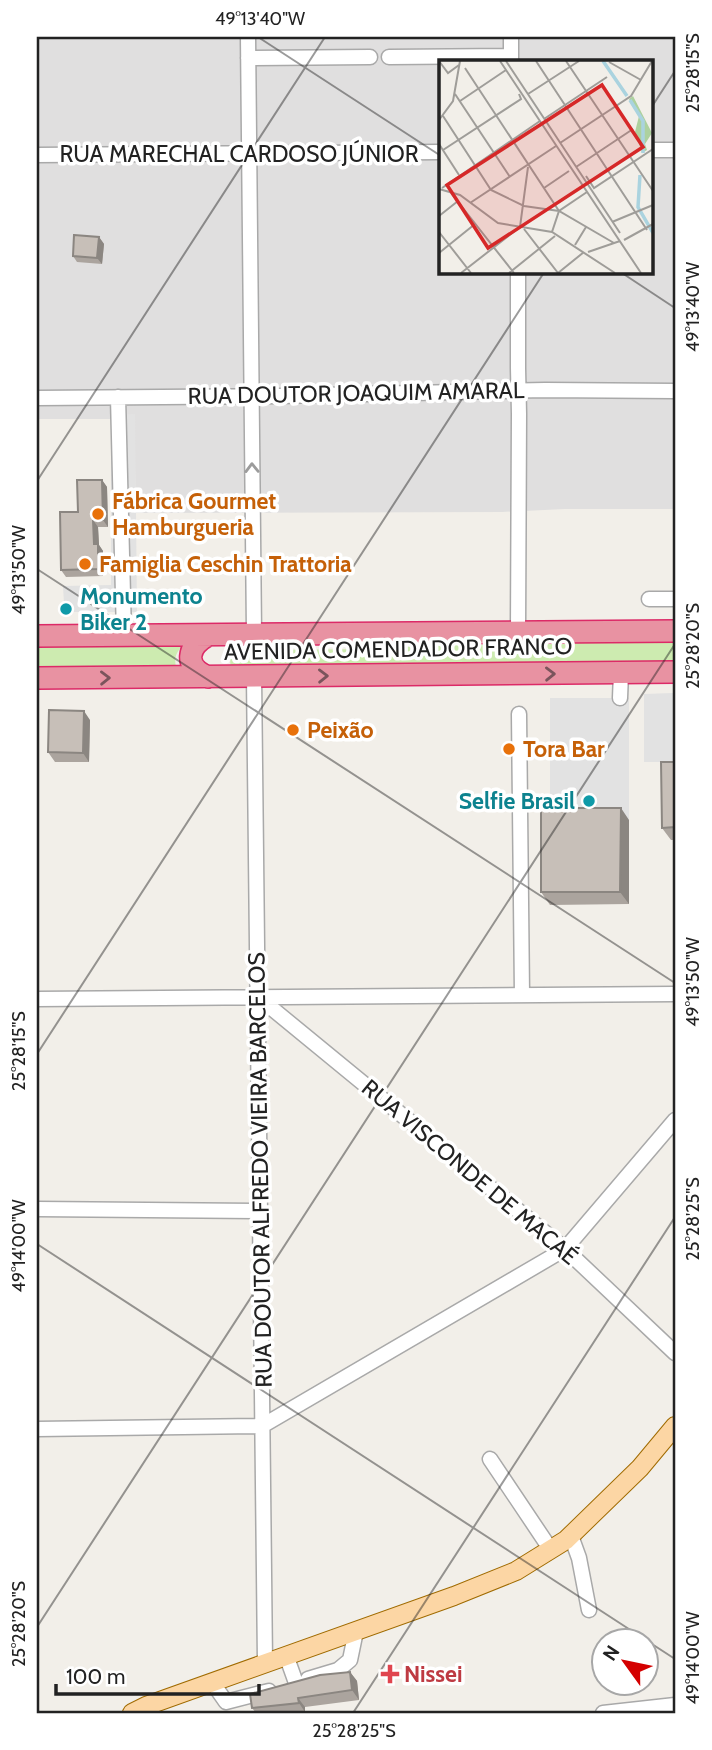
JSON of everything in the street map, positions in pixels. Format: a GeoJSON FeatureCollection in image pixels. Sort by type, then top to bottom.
{"type":"FeatureCollection","features":[{"type":"Feature","properties":{"kind":"highway","name":"AVENIDA COMENDADOR FRANCO"},"geometry":{"type":"LineString","coordinates":[[37,636],[675,631]]}},
{"type":"Feature","properties":{"kind":"highway"},"geometry":{"type":"LineString","coordinates":[[208,635],[199,640],[193,648],[191,658],[193,667],[208,677]]}},
{"type":"Feature","properties":{"kind":"highway","name":"AVENIDA COMENDADOR FRANCO"},"geometry":{"type":"LineString","coordinates":[[37,678],[675,672]]}},
{"type":"Feature","properties":{"kind":"main road"},"geometry":{"type":"LineString","coordinates":[[132,1713],[516,1571],[571,1536],[640,1468],[675,1426]]}},
{"type":"Feature","properties":{"kind":"street"},"geometry":{"type":"LineString","coordinates":[[248,37],[254,634]]}},
{"type":"Feature","properties":{"kind":"street"},"geometry":{"type":"LineString","coordinates":[[389,57],[511,58],[511,37]]}},
{"type":"Feature","properties":{"kind":"street"},"geometry":{"type":"LineString","coordinates":[[248,58],[370,57]]}},
{"type":"Feature","properties":{"kind":"street"},"geometry":{"type":"LineString","coordinates":[[652,150],[675,150]]}},
{"type":"Feature","properties":{"kind":"street","name":"RUA MARECHAL CARDOSO JÚNIOR"},"geometry":{"type":"LineString","coordinates":[[37,155],[439,152]]}},
{"type":"Feature","properties":{"kind":"street"},"geometry":{"type":"LineString","coordinates":[[517,273],[518,632]]}},
{"type":"Feature","properties":{"kind":"street","name":"RUA DOUTOR JOAQUIM AMARAL"},"geometry":{"type":"LineString","coordinates":[[37,398],[518,390],[675,391]]}},
{"type":"Feature","properties":{"kind":"street"},"geometry":{"type":"LineString","coordinates":[[118,397],[124,635]]}},
{"type":"Feature","properties":{"kind":"street"},"geometry":{"type":"LineString","coordinates":[[649,599],[675,599]]}},
{"type":"Feature","properties":{"kind":"street"},"geometry":{"type":"LineString","coordinates":[[620,698],[621,673]]}},
{"type":"Feature","properties":{"kind":"street","name":"RUA DOUTOR ALFREDO VIEIRA BARCELOS"},"geometry":{"type":"LineString","coordinates":[[254,676],[265,1663]]}},
{"type":"Feature","properties":{"kind":"street"},"geometry":{"type":"LineString","coordinates":[[519,714],[522,995]]}},
{"type":"Feature","properties":{"kind":"street"},"geometry":{"type":"LineString","coordinates":[[37,999],[675,994]]}},
{"type":"Feature","properties":{"kind":"street","name":"RUA VISCONDE DE MACAÉ"},"geometry":{"type":"LineString","coordinates":[[258,997],[565,1249],[675,1353]]}},
{"type":"Feature","properties":{"kind":"street"},"geometry":{"type":"LineString","coordinates":[[37,1429],[262,1426],[565,1249],[675,1120]]}},
{"type":"Feature","properties":{"kind":"street"},"geometry":{"type":"LineString","coordinates":[[37,1209],[260,1211]]}},
{"type":"Feature","properties":{"kind":"street"},"geometry":{"type":"LineString","coordinates":[[490,1459],[551,1549]]}},
{"type":"Feature","properties":{"kind":"street"},"geometry":{"type":"LineString","coordinates":[[571,1536],[579,1558],[589,1610]]}},
{"type":"Feature","properties":{"kind":"street"},"geometry":{"type":"LineString","coordinates":[[212,1682],[226,1702],[338,1670],[349,1660],[356,1631]]}},
{"type":"Feature","properties":{"kind":"street"},"geometry":{"type":"LineString","coordinates":[[286,1655],[296,1683]]}},
{"type":"Feature","properties":{"kind":"street"},"geometry":{"type":"LineString","coordinates":[[603,1713],[675,1705]]}},
{"type":"Feature","properties":{"kind":"shaded area"},"geometry":{"type":"Polygon","coordinates":[[[37,37],[675,37],[675,509],[136,513],[134,419],[37,419],[37,37]]]}},
{"type":"Feature","properties":{"kind":"shaded area"},"geometry":{"type":"Polygon","coordinates":[[[135,414],[137,612],[72,612],[72,604],[64,604],[63,586],[111,585],[111,415],[135,414]]]}},
{"type":"Feature","properties":{"kind":"shaded area"},"geometry":{"type":"Polygon","coordinates":[[[673,693],[675,762],[644,762],[644,694],[673,693]]]}},
{"type":"Feature","properties":{"kind":"shaded area"},"geometry":{"type":"Polygon","coordinates":[[[550,698],[629,698],[629,820],[550,821],[550,698]]]}},
{"type":"Feature","properties":{"kind":"green space"},"geometry":{"type":"Polygon","coordinates":[[[675,641],[675,664],[231,668],[230,663],[237,650],[377,649],[456,643],[675,641]]]}},
{"type":"Feature","properties":{"kind":"green space"},"geometry":{"type":"Polygon","coordinates":[[[183,645],[176,655],[176,667],[37,668],[37,647],[183,645]]]}},
{"type":"Feature","properties":{"kind":"building"},"geometry":{"type":"Polygon","coordinates":[[[74,235],[99,237],[97,258],[73,256],[74,235]]]}},
{"type":"Feature","properties":{"kind":"building"},"geometry":{"type":"Polygon","coordinates":[[[77,480],[102,480],[103,520],[93,520],[94,544],[98,544],[98,569],[61,570],[60,512],[78,512],[77,480]]]}},
{"type":"Feature","properties":{"kind":"building"},"geometry":{"type":"Polygon","coordinates":[[[49,710],[84,711],[83,753],[48,752],[49,710]]]}},
{"type":"Feature","properties":{"kind":"building"},"geometry":{"type":"Polygon","coordinates":[[[661,762],[675,762],[675,827],[662,828],[661,762]]]}},
{"type":"Feature","properties":{"kind":"building"},"geometry":{"type":"Polygon","coordinates":[[[541,808],[621,808],[620,892],[541,892],[541,808]]]}},
{"type":"Feature","properties":{"kind":"building"},"geometry":{"type":"Polygon","coordinates":[[[350,1672],[352,1690],[298,1698],[299,1703],[252,1708],[250,1694],[320,1675],[350,1672]]]}},
{"type":"Feature","properties":{"kind":"place","name":"Fábrica Gourmet Hamburgueria"},"geometry":{"type":"Point","coordinates":[98,514]}},
{"type":"Feature","properties":{"kind":"place","name":"Famiglia Ceschin Trattoria"},"geometry":{"type":"Point","coordinates":[85,564]}},
{"type":"Feature","properties":{"kind":"place","name":"Monumento Biker 2"},"geometry":{"type":"Point","coordinates":[66,609]}},
{"type":"Feature","properties":{"kind":"place","name":"Peixão"},"geometry":{"type":"Point","coordinates":[293,730]}},
{"type":"Feature","properties":{"kind":"place","name":"Tora Bar"},"geometry":{"type":"Point","coordinates":[509,749]}},
{"type":"Feature","properties":{"kind":"place","name":"Selfie Brasil"},"geometry":{"type":"Point","coordinates":[589,801]}},
{"type":"Feature","properties":{"kind":"place","name":"Nissei"},"geometry":{"type":"Point","coordinates":[390,1674]}}]}
